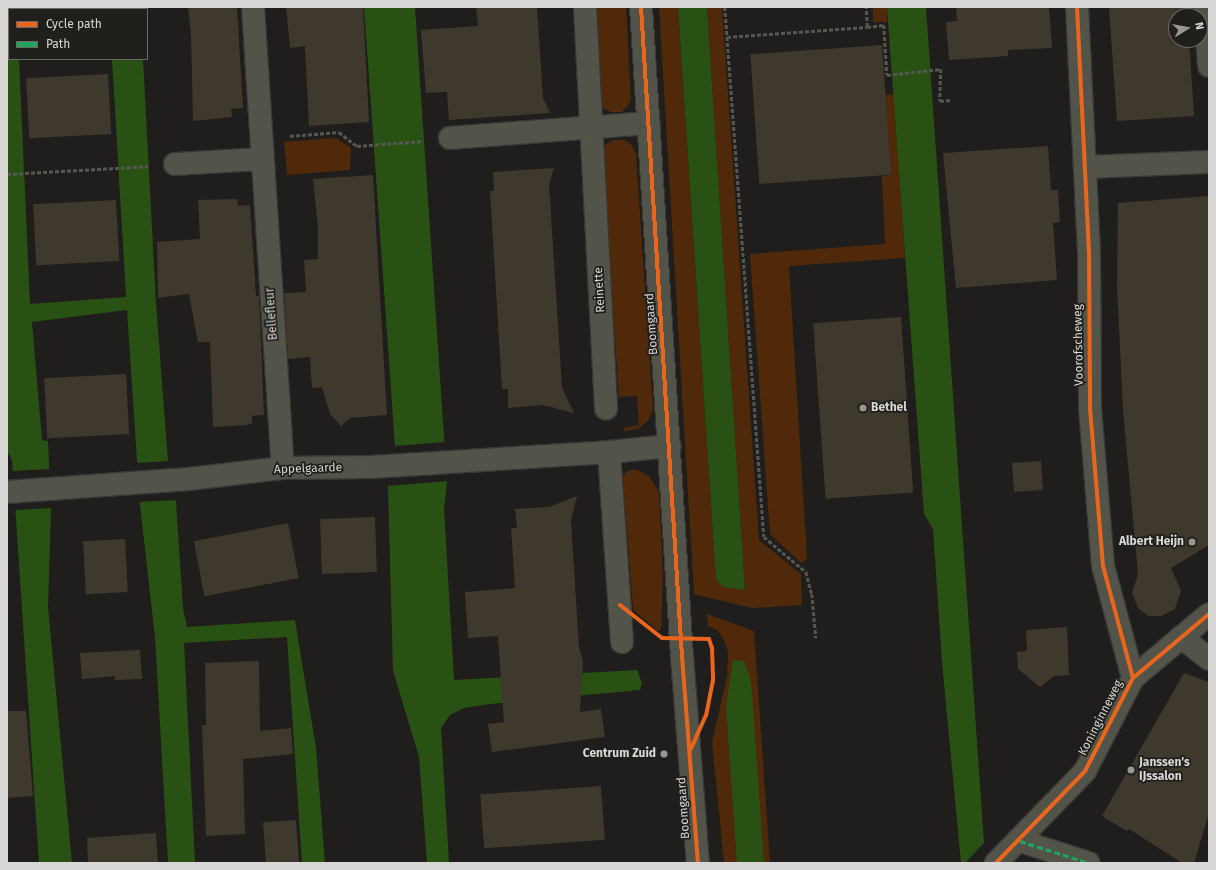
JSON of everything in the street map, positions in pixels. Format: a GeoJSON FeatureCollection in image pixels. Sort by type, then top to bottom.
{"type":"FeatureCollection","features":[{"type":"Feature","properties":{"kind":"street","name":"Bellefleur"},"geometry":{"type":"LineString","coordinates":[[253,7],[282,468]]}},
{"type":"Feature","properties":{"kind":"street","name":"Reinette"},"geometry":{"type":"LineString","coordinates":[[585,7],[606,408]]}},
{"type":"Feature","properties":{"kind":"street","name":"Boomgaard"},"geometry":{"type":"LineString","coordinates":[[641,7],[670,446],[682,656],[698,863]]}},
{"type":"Feature","properties":{"kind":"street","name":"Voorofscheweg"},"geometry":{"type":"LineString","coordinates":[[1076,7],[1085,167],[1090,401],[1103,566],[1133,678]]}},
{"type":"Feature","properties":{"kind":"street"},"geometry":{"type":"LineString","coordinates":[[1205,7],[1209,66]]}},
{"type":"Feature","properties":{"kind":"street"},"geometry":{"type":"LineString","coordinates":[[450,138],[648,123]]}},
{"type":"Feature","properties":{"kind":"street"},"geometry":{"type":"LineString","coordinates":[[175,164],[262,148]]}},
{"type":"Feature","properties":{"kind":"street"},"geometry":{"type":"LineString","coordinates":[[1085,167],[1209,162]]}},
{"type":"Feature","properties":{"kind":"street"},"geometry":{"type":"LineString","coordinates":[[622,642],[609,452],[670,446]]}},
{"type":"Feature","properties":{"kind":"street","name":"Appelgaarde"},"geometry":{"type":"LineString","coordinates":[[7,492],[189,479],[282,468],[371,467],[609,452]]}},
{"type":"Feature","properties":{"kind":"street","name":"Koninginneweg"},"geometry":{"type":"LineString","coordinates":[[996,863],[1020,841],[1085,771],[1133,678],[1209,614]]}},
{"type":"Feature","properties":{"kind":"street"},"geometry":{"type":"LineString","coordinates":[[1181,637],[1209,659]]}},
{"type":"Feature","properties":{"kind":"street"},"geometry":{"type":"LineString","coordinates":[[1020,841],[1089,863]]}},
{"type":"Feature","properties":{"kind":"path"},"geometry":{"type":"LineString","coordinates":[[725,7],[764,537],[806,572],[812,594],[816,638]]}},
{"type":"Feature","properties":{"kind":"path"},"geometry":{"type":"LineString","coordinates":[[866,7],[867,27]]}},
{"type":"Feature","properties":{"kind":"path"},"geometry":{"type":"LineString","coordinates":[[727,37],[884,25],[886,75],[940,69],[940,101],[950,100]]}},
{"type":"Feature","properties":{"kind":"path"},"geometry":{"type":"LineString","coordinates":[[262,148],[339,132],[356,146],[424,141]]}},
{"type":"Feature","properties":{"kind":"path"},"geometry":{"type":"LineString","coordinates":[[7,174],[151,166]]}},
{"type":"Feature","properties":{"kind":"shaded area"},"geometry":{"type":"Polygon","coordinates":[[[7,7],[12,8],[8,8],[8,60],[19,60],[30,304],[126,297],[112,60],[143,60],[156,303],[168,462],[176,502],[183,608],[187,627],[295,620],[316,748],[325,863],[302,863],[287,637],[184,643],[195,863],[168,863],[155,637],[140,505],[127,310],[32,322],[42,440],[48,441],[51,509],[48,607],[72,863],[39,863],[12,460],[7,451],[7,7]]]}},
{"type":"Feature","properties":{"kind":"shaded area"},"geometry":{"type":"Polygon","coordinates":[[[364,7],[415,7],[447,481],[444,508],[454,680],[637,670],[642,683],[640,690],[490,704],[464,708],[450,715],[441,728],[449,863],[427,863],[419,757],[393,671],[388,486],[395,446],[364,7]]]}},
{"type":"Feature","properties":{"kind":"shaded area"},"geometry":{"type":"Polygon","coordinates":[[[593,7],[626,7],[631,101],[622,112],[611,112],[600,106],[593,7]]]}},
{"type":"Feature","properties":{"kind":"shaded area"},"geometry":{"type":"Polygon","coordinates":[[[659,7],[678,7],[716,580],[745,590],[707,7],[722,7],[759,540],[801,574],[802,605],[752,608],[694,594],[659,7]]]}},
{"type":"Feature","properties":{"kind":"shaded area"},"geometry":{"type":"Polygon","coordinates":[[[678,7],[707,7],[745,590],[724,587],[716,580],[678,7]]]}},
{"type":"Feature","properties":{"kind":"shaded area"},"geometry":{"type":"Polygon","coordinates":[[[873,7],[887,7],[887,22],[873,22],[873,7]]]}},
{"type":"Feature","properties":{"kind":"shaded area"},"geometry":{"type":"Polygon","coordinates":[[[887,7],[926,7],[984,843],[965,863],[961,863],[942,662],[933,529],[924,514],[887,7]]]}},
{"type":"Feature","properties":{"kind":"shaded area"},"geometry":{"type":"Polygon","coordinates":[[[894,94],[905,258],[789,266],[807,559],[801,563],[770,534],[750,254],[885,244],[882,176],[890,175],[885,95],[894,94]]]}},
{"type":"Feature","properties":{"kind":"shaded area"},"geometry":{"type":"Polygon","coordinates":[[[336,138],[351,148],[350,170],[287,175],[284,142],[336,138]]]}},
{"type":"Feature","properties":{"kind":"shaded area"},"geometry":{"type":"Polygon","coordinates":[[[613,140],[624,140],[631,144],[636,153],[653,409],[648,421],[638,429],[624,431],[623,428],[639,425],[637,396],[619,397],[602,153],[606,145],[613,140]]]}},
{"type":"Feature","properties":{"kind":"shaded area"},"geometry":{"type":"Polygon","coordinates":[[[635,469],[649,476],[659,492],[663,576],[661,629],[658,631],[633,610],[623,476],[627,471],[635,469]]]}},
{"type":"Feature","properties":{"kind":"shaded area"},"geometry":{"type":"Polygon","coordinates":[[[707,614],[754,631],[770,863],[724,863],[712,742],[727,677],[728,652],[724,640],[717,630],[708,626],[707,614]]]}},
{"type":"Feature","properties":{"kind":"shaded area"},"geometry":{"type":"Polygon","coordinates":[[[733,660],[744,661],[751,680],[764,863],[737,863],[726,706],[733,660]]]}},
{"type":"Feature","properties":{"kind":"pier"},"geometry":{"type":"Polygon","coordinates":[[[446,442],[449,481],[386,486],[393,446],[446,442]]]}},
{"type":"Feature","properties":{"kind":"pier"},"geometry":{"type":"Polygon","coordinates":[[[170,461],[178,500],[138,502],[135,463],[170,461]]]}},
{"type":"Feature","properties":{"kind":"pier"},"geometry":{"type":"Polygon","coordinates":[[[51,469],[53,508],[13,510],[11,471],[51,469]]]}},
{"type":"Feature","properties":{"kind":"building"},"geometry":{"type":"Polygon","coordinates":[[[188,7],[237,7],[243,108],[231,109],[232,117],[193,121],[191,34],[188,7]]]}},
{"type":"Feature","properties":{"kind":"building"},"geometry":{"type":"Polygon","coordinates":[[[286,7],[363,7],[369,122],[309,126],[305,46],[290,48],[286,7]]]}},
{"type":"Feature","properties":{"kind":"building"},"geometry":{"type":"Polygon","coordinates":[[[476,7],[537,7],[543,98],[550,113],[449,120],[447,92],[426,93],[421,30],[478,26],[476,7]]]}},
{"type":"Feature","properties":{"kind":"building"},"geometry":{"type":"Polygon","coordinates":[[[956,7],[1049,7],[1052,48],[1008,50],[1008,56],[949,60],[946,22],[957,21],[956,7]]]}},
{"type":"Feature","properties":{"kind":"building"},"geometry":{"type":"Polygon","coordinates":[[[1109,7],[1187,7],[1168,8],[1168,48],[1190,48],[1194,116],[1117,121],[1109,7]]]}},
{"type":"Feature","properties":{"kind":"building"},"geometry":{"type":"Polygon","coordinates":[[[882,45],[891,175],[759,184],[750,54],[882,45]]]}},
{"type":"Feature","properties":{"kind":"building"},"geometry":{"type":"Polygon","coordinates":[[[108,74],[111,134],[29,138],[26,78],[108,74]]]}},
{"type":"Feature","properties":{"kind":"building"},"geometry":{"type":"Polygon","coordinates":[[[1048,146],[1051,190],[1058,190],[1060,222],[1053,223],[1057,280],[956,288],[943,153],[1048,146]]]}},
{"type":"Feature","properties":{"kind":"building"},"geometry":{"type":"Polygon","coordinates":[[[554,168],[549,184],[562,388],[574,413],[543,405],[508,408],[508,389],[502,389],[490,191],[494,191],[493,172],[554,168]]]}},
{"type":"Feature","properties":{"kind":"building"},"geometry":{"type":"Polygon","coordinates":[[[373,175],[387,415],[350,418],[341,426],[330,414],[322,387],[312,388],[310,357],[288,359],[284,293],[306,292],[304,260],[318,259],[318,228],[313,179],[373,175]]]}},
{"type":"Feature","properties":{"kind":"building"},"geometry":{"type":"Polygon","coordinates":[[[1209,196],[1209,545],[1171,568],[1181,591],[1175,609],[1161,616],[1148,616],[1138,608],[1132,593],[1138,574],[1123,410],[1117,286],[1118,203],[1209,196]]]}},
{"type":"Feature","properties":{"kind":"building"},"geometry":{"type":"Polygon","coordinates":[[[237,199],[238,206],[250,205],[256,296],[259,296],[264,415],[252,416],[252,423],[247,425],[213,427],[210,342],[198,342],[189,294],[158,298],[157,242],[200,239],[198,200],[237,199]]]}},
{"type":"Feature","properties":{"kind":"building"},"geometry":{"type":"Polygon","coordinates":[[[116,200],[119,261],[36,265],[33,204],[116,200]]]}},
{"type":"Feature","properties":{"kind":"building","name":"Bethel"},"geometry":{"type":"Polygon","coordinates":[[[901,317],[913,493],[825,499],[813,323],[901,317]]]}},
{"type":"Feature","properties":{"kind":"building"},"geometry":{"type":"Polygon","coordinates":[[[126,374],[129,434],[47,438],[44,378],[126,374]]]}},
{"type":"Feature","properties":{"kind":"building"},"geometry":{"type":"Polygon","coordinates":[[[1041,461],[1043,490],[1014,492],[1012,463],[1041,461]]]}},
{"type":"Feature","properties":{"kind":"building"},"geometry":{"type":"Polygon","coordinates":[[[577,496],[571,521],[579,647],[583,661],[580,712],[601,709],[605,737],[492,752],[488,724],[504,722],[498,636],[468,638],[465,592],[515,588],[511,528],[517,528],[515,509],[549,507],[577,496]]]}},
{"type":"Feature","properties":{"kind":"building"},"geometry":{"type":"Polygon","coordinates":[[[375,517],[377,572],[322,574],[320,519],[375,517]]]}},
{"type":"Feature","properties":{"kind":"building"},"geometry":{"type":"Polygon","coordinates":[[[288,523],[299,578],[204,596],[194,541],[288,523]]]}},
{"type":"Feature","properties":{"kind":"building"},"geometry":{"type":"Polygon","coordinates":[[[125,539],[128,592],[86,594],[83,541],[125,539]]]}},
{"type":"Feature","properties":{"kind":"building"},"geometry":{"type":"Polygon","coordinates":[[[1067,627],[1069,675],[1054,676],[1040,687],[1018,669],[1017,652],[1027,651],[1026,630],[1067,627]]]}},
{"type":"Feature","properties":{"kind":"building"},"geometry":{"type":"Polygon","coordinates":[[[140,650],[142,679],[115,680],[115,676],[82,679],[80,653],[140,650]]]}},
{"type":"Feature","properties":{"kind":"building"},"geometry":{"type":"Polygon","coordinates":[[[259,661],[260,731],[291,728],[293,754],[243,759],[245,834],[206,836],[202,725],[206,725],[205,663],[259,661]]]}},
{"type":"Feature","properties":{"kind":"building"},"geometry":{"type":"Polygon","coordinates":[[[1184,673],[1209,682],[1209,813],[1194,863],[1182,863],[1129,829],[1127,831],[1102,816],[1184,673]]]}},
{"type":"Feature","properties":{"kind":"building"},"geometry":{"type":"Polygon","coordinates":[[[7,711],[26,711],[33,796],[7,798],[7,711]]]}},
{"type":"Feature","properties":{"kind":"building"},"geometry":{"type":"Polygon","coordinates":[[[601,786],[605,840],[484,848],[480,794],[601,786]]]}},
{"type":"Feature","properties":{"kind":"building"},"geometry":{"type":"Polygon","coordinates":[[[296,820],[299,863],[266,863],[263,822],[296,820]]]}},
{"type":"Feature","properties":{"kind":"building"},"geometry":{"type":"Polygon","coordinates":[[[156,833],[158,863],[88,863],[87,838],[156,833]]]}},
{"type":"Feature","properties":{"kind":"marked path"},"geometry":{"type":"LineString","coordinates":[[1020,841],[1089,863]]}},
{"type":"Feature","properties":{"kind":"cycle path"},"geometry":{"type":"LineString","coordinates":[[641,7],[682,656],[698,863]]}},
{"type":"Feature","properties":{"kind":"cycle path"},"geometry":{"type":"LineString","coordinates":[[1077,7],[1089,254],[1090,408],[1103,566],[1133,678]]}},
{"type":"Feature","properties":{"kind":"cycle path"},"geometry":{"type":"LineString","coordinates":[[620,605],[662,638],[709,639],[712,648],[713,680],[706,715],[691,749]]}},
{"type":"Feature","properties":{"kind":"cycle path"},"geometry":{"type":"LineString","coordinates":[[996,863],[1085,771],[1133,678],[1209,614]]}},
{"type":"Feature","properties":{"kind":"place","name":"Bethel"},"geometry":{"type":"Point","coordinates":[863,408]}},
{"type":"Feature","properties":{"kind":"place","name":"Albert Heijn"},"geometry":{"type":"Point","coordinates":[1192,542]}},
{"type":"Feature","properties":{"kind":"place","name":"Centrum Zuid"},"geometry":{"type":"Point","coordinates":[664,754]}},
{"type":"Feature","properties":{"kind":"place","name":"Janssen's IJssalon"},"geometry":{"type":"Point","coordinates":[1131,770]}}]}
